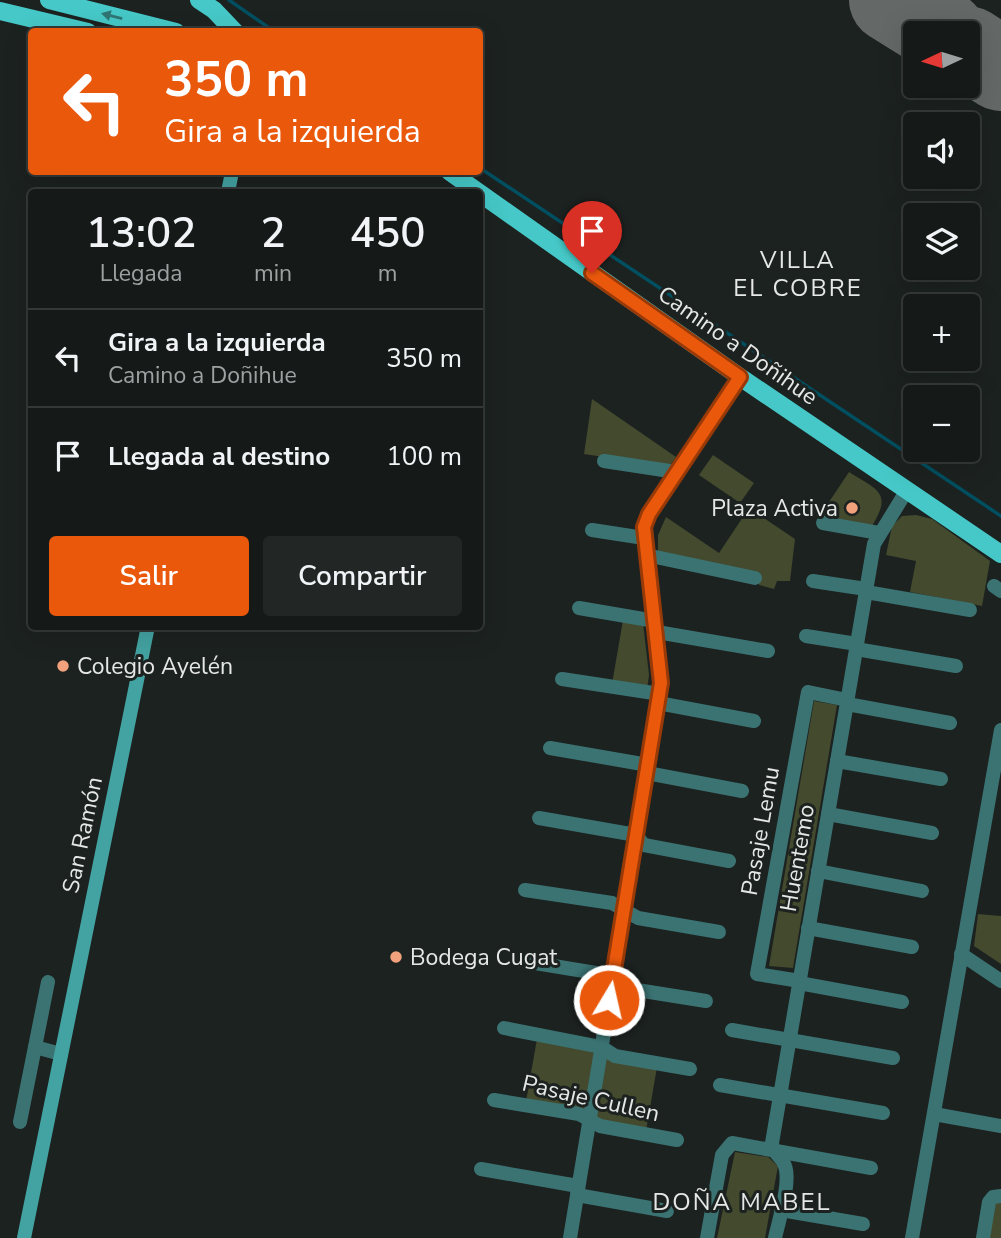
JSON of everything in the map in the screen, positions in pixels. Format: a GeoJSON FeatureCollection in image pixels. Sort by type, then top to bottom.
{"type":"FeatureCollection","features":[{"type":"Feature","properties":{"kind":"main road"},"geometry":{"type":"LineString","coordinates":[[49,0],[160,28]]}},
{"type":"Feature","properties":{"kind":"main road"},"geometry":{"type":"LineString","coordinates":[[200,0],[231,28]]}},
{"type":"Feature","properties":{"kind":"main road"},"geometry":{"type":"LineString","coordinates":[[0,11],[71,28]]}},
{"type":"Feature","properties":{"kind":"main road","name":"Camino a Doñihue"},"geometry":{"type":"LineString","coordinates":[[454,175],[474,189]]}},
{"type":"Feature","properties":{"kind":"main road","name":"Camino a Doñihue"},"geometry":{"type":"LineString","coordinates":[[483,195],[740,377],[1001,554]]}},
{"type":"Feature","properties":{"kind":"street"},"geometry":{"type":"LineString","coordinates":[[570,1238],[659,699],[661,679],[644,527],[649,514],[740,377]]}},
{"type":"Feature","properties":{"kind":"street"},"geometry":{"type":"LineString","coordinates":[[604,461],[676,472]]}},
{"type":"Feature","properties":{"kind":"street","name":"Huentemo"},"geometry":{"type":"LineString","coordinates":[[772,1150],[874,544],[907,490]]}},
{"type":"Feature","properties":{"kind":"street"},"geometry":{"type":"LineString","coordinates":[[823,523],[879,533]]}},
{"type":"Feature","properties":{"kind":"street"},"geometry":{"type":"LineString","coordinates":[[592,530],[644,538]]}},
{"type":"Feature","properties":{"kind":"street"},"geometry":{"type":"LineString","coordinates":[[646,555],[755,578]]}},
{"type":"Feature","properties":{"kind":"street"},"geometry":{"type":"LineString","coordinates":[[813,580],[970,610]]}},
{"type":"Feature","properties":{"kind":"street"},"geometry":{"type":"LineString","coordinates":[[579,608],[768,651]]}},
{"type":"Feature","properties":{"kind":"street","name":"San Ramón"},"geometry":{"type":"LineString","coordinates":[[24,1238],[147,630]]}},
{"type":"Feature","properties":{"kind":"street"},"geometry":{"type":"LineString","coordinates":[[806,636],[956,666]]}},
{"type":"Feature","properties":{"kind":"street"},"geometry":{"type":"LineString","coordinates":[[562,679],[754,721]]}},
{"type":"Feature","properties":{"kind":"street","name":"Pasaje Lemu"},"geometry":{"type":"LineString","coordinates":[[799,982],[757,974],[808,692],[950,723]]}},
{"type":"Feature","properties":{"kind":"street"},"geometry":{"type":"LineString","coordinates":[[912,1238],[1001,732]]}},
{"type":"Feature","properties":{"kind":"street"},"geometry":{"type":"LineString","coordinates":[[550,748],[742,791]]}},
{"type":"Feature","properties":{"kind":"street"},"geometry":{"type":"LineString","coordinates":[[837,761],[941,779]]}},
{"type":"Feature","properties":{"kind":"street"},"geometry":{"type":"LineString","coordinates":[[828,814],[932,833]]}},
{"type":"Feature","properties":{"kind":"street"},"geometry":{"type":"LineString","coordinates":[[539,818],[636,835],[645,845],[729,861]]}},
{"type":"Feature","properties":{"kind":"street"},"geometry":{"type":"LineString","coordinates":[[818,872],[922,891]]}},
{"type":"Feature","properties":{"kind":"street"},"geometry":{"type":"LineString","coordinates":[[526,890],[612,903],[638,918],[719,932]]}},
{"type":"Feature","properties":{"kind":"street"},"geometry":{"type":"LineString","coordinates":[[808,928],[912,947]]}},
{"type":"Feature","properties":{"kind":"street"},"geometry":{"type":"LineString","coordinates":[[961,954],[1001,981]]}},
{"type":"Feature","properties":{"kind":"street"},"geometry":{"type":"LineString","coordinates":[[517,960],[613,977],[637,990],[706,1002]]}},
{"type":"Feature","properties":{"kind":"street"},"geometry":{"type":"LineString","coordinates":[[20,1122],[48,982]]}},
{"type":"Feature","properties":{"kind":"street"},"geometry":{"type":"LineString","coordinates":[[799,982],[902,1002]]}},
{"type":"Feature","properties":{"kind":"street"},"geometry":{"type":"LineString","coordinates":[[504,1028],[601,1047],[615,1056],[690,1069]]}},
{"type":"Feature","properties":{"kind":"street"},"geometry":{"type":"LineString","coordinates":[[732,1030],[893,1058]]}},
{"type":"Feature","properties":{"kind":"street"},"geometry":{"type":"LineString","coordinates":[[35,1047],[61,1054]]}},
{"type":"Feature","properties":{"kind":"street"},"geometry":{"type":"LineString","coordinates":[[720,1085],[883,1113]]}},
{"type":"Feature","properties":{"kind":"street","name":"Pasaje Cullen"},"geometry":{"type":"LineString","coordinates":[[494,1100],[579,1114],[600,1126],[677,1140]]}},
{"type":"Feature","properties":{"kind":"street"},"geometry":{"type":"LineString","coordinates":[[934,1114],[1001,1126]]}},
{"type":"Feature","properties":{"kind":"street"},"geometry":{"type":"LineString","coordinates":[[707,1238],[722,1155],[732,1143],[871,1168]]}},
{"type":"Feature","properties":{"kind":"street"},"geometry":{"type":"LineString","coordinates":[[772,1150],[786,1169],[775,1238]]}},
{"type":"Feature","properties":{"kind":"street"},"geometry":{"type":"LineString","coordinates":[[481,1169],[667,1211]]}},
{"type":"Feature","properties":{"kind":"street"},"geometry":{"type":"LineString","coordinates":[[983,1238],[989,1202],[993,1197],[1001,1196]]}},
{"type":"Feature","properties":{"kind":"street"},"geometry":{"type":"LineString","coordinates":[[781,1210],[863,1224]]}},
{"type":"Feature","properties":{"kind":"green space"},"geometry":{"type":"Polygon","coordinates":[[[592,399],[676,457],[669,467],[584,454],[592,399]]]}},
{"type":"Feature","properties":{"kind":"green space"},"geometry":{"type":"Polygon","coordinates":[[[713,455],[754,483],[740,503],[699,475],[713,455]]]}},
{"type":"Feature","properties":{"kind":"green space"},"geometry":{"type":"Polygon","coordinates":[[[849,472],[879,493],[881,506],[872,526],[819,517],[849,472]]]}},
{"type":"Feature","properties":{"kind":"green space"},"geometry":{"type":"Polygon","coordinates":[[[749,508],[795,539],[790,581],[777,581],[774,589],[759,585],[758,574],[658,551],[658,535],[666,517],[719,553],[749,508]]]}},
{"type":"Feature","properties":{"kind":"green space"},"geometry":{"type":"Polygon","coordinates":[[[916,515],[932,519],[990,561],[982,606],[910,592],[916,561],[886,555],[892,526],[902,516],[916,515]]]}},
{"type":"Feature","properties":{"kind":"green space"},"geometry":{"type":"Polygon","coordinates":[[[623,620],[643,623],[649,675],[647,690],[612,684],[623,620]]]}},
{"type":"Feature","properties":{"kind":"green space"},"geometry":{"type":"Polygon","coordinates":[[[814,701],[837,705],[793,968],[769,966],[814,701]]]}},
{"type":"Feature","properties":{"kind":"green space"},"geometry":{"type":"Polygon","coordinates":[[[978,914],[1001,916],[1001,964],[974,946],[978,914]]]}},
{"type":"Feature","properties":{"kind":"green space"},"geometry":{"type":"Polygon","coordinates":[[[537,1039],[657,1067],[646,1131],[526,1101],[537,1039]]]}},
{"type":"Feature","properties":{"kind":"green space"},"geometry":{"type":"Polygon","coordinates":[[[735,1152],[768,1157],[778,1166],[765,1238],[717,1238],[735,1152]]]}},
{"type":"Feature","properties":{"kind":"green space"},"geometry":{"type":"Polygon","coordinates":[[[996,1201],[1001,1202],[1001,1238],[989,1238],[996,1201]]]}},
{"type":"Feature","properties":{"kind":"waterway"},"geometry":{"type":"LineString","coordinates":[[229,0],[269,28]]}},
{"type":"Feature","properties":{"kind":"waterway"},"geometry":{"type":"LineString","coordinates":[[483,170],[1001,516]]}},
{"type":"Feature","properties":{"kind":"runway"},"geometry":{"type":"LineString","coordinates":[[891,0],[925,21]]}},
{"type":"Feature","properties":{"kind":"runway"},"geometry":{"type":"LineString","coordinates":[[980,56],[1001,69]]}},
{"type":"Feature","properties":{"kind":"place","name":"Plaza Activa"},"geometry":{"type":"Point","coordinates":[852,508]}},
{"type":"Feature","properties":{"kind":"place","name":"Colegio Ayelén"},"geometry":{"type":"Point","coordinates":[63,666]}},
{"type":"Feature","properties":{"kind":"place","name":"Bodega Cugat"},"geometry":{"type":"Point","coordinates":[396,957]}},
{"type":"Feature","properties":{"kind":"district","name":"VILLA EL COBRE"},"geometry":{"type":"Point","coordinates":[798,274]}},
{"type":"Feature","properties":{"kind":"district","name":"DOÑA MABEL"},"geometry":{"type":"Point","coordinates":[742,1202]}},
{"type":"Feature","properties":{"kind":"route"},"geometry":{"type":"LineString","coordinates":[[592,273],[740,377],[649,514],[644,527],[661,683],[609,1000]]}}]}
